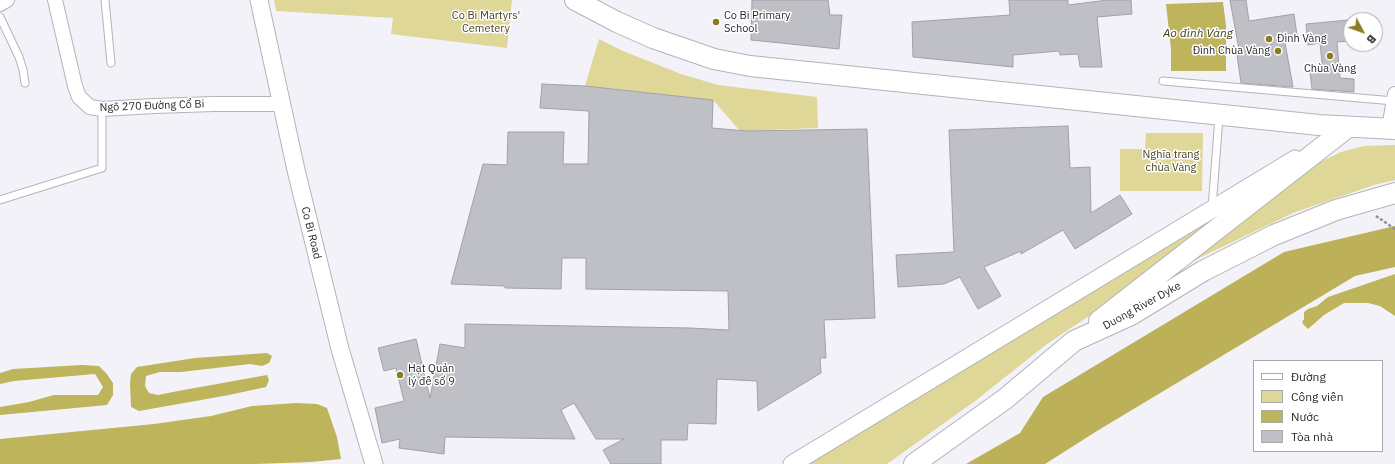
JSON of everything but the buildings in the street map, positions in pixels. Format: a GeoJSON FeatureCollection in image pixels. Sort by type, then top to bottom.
{"type":"FeatureCollection","features":[{"type":"Feature","properties":{"kind":"main road"},"geometry":{"type":"LineString","coordinates":[[575,0],[617,22],[653,38],[714,59],[750,66],[1348,127],[1392,128]]}},
{"type":"Feature","properties":{"kind":"main road"},"geometry":{"type":"LineString","coordinates":[[1074,341],[1348,127]]}},
{"type":"Feature","properties":{"kind":"main road","name":"Duong River Dyke"},"geometry":{"type":"LineString","coordinates":[[914,464],[1005,399],[1074,341],[1131,315],[1203,271],[1274,235],[1336,210],[1395,193]]}},
{"type":"Feature","properties":{"kind":"street"},"geometry":{"type":"LineString","coordinates":[[0,4],[7,0]]}},
{"type":"Feature","properties":{"kind":"street","name":"Ngõ 270 Đường Cổ Bi"},"geometry":{"type":"LineString","coordinates":[[55,0],[77,92],[82,102],[86,105],[102,109],[206,104],[282,104]]}},
{"type":"Feature","properties":{"kind":"street","name":"Co Bi Road"},"geometry":{"type":"LineString","coordinates":[[259,0],[296,170],[340,349],[373,464]]}},
{"type":"Feature","properties":{"kind":"street"},"geometry":{"type":"LineString","coordinates":[[1392,128],[1394,98]]}},
{"type":"Feature","properties":{"kind":"street"},"geometry":{"type":"LineString","coordinates":[[792,464],[1348,127]]}},
{"type":"Feature","properties":{"kind":"lane"},"geometry":{"type":"LineString","coordinates":[[105,0],[111,63]]}},
{"type":"Feature","properties":{"kind":"lane"},"geometry":{"type":"LineString","coordinates":[[0,17],[19,57],[23,70],[24,83]]}},
{"type":"Feature","properties":{"kind":"lane"},"geometry":{"type":"LineString","coordinates":[[1163,81],[1394,98]]}},
{"type":"Feature","properties":{"kind":"lane"},"geometry":{"type":"LineString","coordinates":[[0,200],[102,168],[102,109]]}},
{"type":"Feature","properties":{"kind":"lane"},"geometry":{"type":"LineString","coordinates":[[1212,209],[1219,114]]}},
{"type":"Feature","properties":{"kind":"green space","name":"Co Bi Martyrs' Cemetery"},"geometry":{"type":"Polygon","coordinates":[[[274,0],[512,0],[507,48],[391,34],[393,18],[276,11],[274,0]]]}},
{"type":"Feature","properties":{"kind":"green space"},"geometry":{"type":"Polygon","coordinates":[[[599,39],[623,51],[681,74],[718,85],[817,97],[818,128],[740,131],[713,100],[585,86],[599,39]]]}},
{"type":"Feature","properties":{"kind":"green space","name":"Nghĩa trang chùa Vàng"},"geometry":{"type":"Polygon","coordinates":[[[1146,133],[1203,133],[1202,191],[1120,191],[1120,149],[1145,149],[1146,133]]]}},
{"type":"Feature","properties":{"kind":"green space"},"geometry":{"type":"Polygon","coordinates":[[[1395,145],[1395,180],[1374,185],[1293,213],[1168,273],[1245,215],[1320,162],[1341,152],[1364,146],[1395,145]]]}},
{"type":"Feature","properties":{"kind":"green space"},"geometry":{"type":"Polygon","coordinates":[[[1234,205],[1107,304],[1047,344],[975,401],[887,464],[807,464],[1234,205]]]}},
{"type":"Feature","properties":{"kind":"shaded area"},"geometry":{"type":"Polygon","coordinates":[[[1395,226],[1395,267],[1355,276],[1097,431],[1045,464],[966,464],[1020,433],[1043,397],[1284,252],[1395,226]]]}},
{"type":"Feature","properties":{"kind":"water","name":"Ao đình Vàng"},"geometry":{"type":"Polygon","coordinates":[[[1223,2],[1226,26],[1226,71],[1171,71],[1171,49],[1166,4],[1223,2]]]}},
{"type":"Feature","properties":{"kind":"water"},"geometry":{"type":"Polygon","coordinates":[[[1395,274],[1395,316],[1380,306],[1368,303],[1344,303],[1324,315],[1308,329],[1303,324],[1302,321],[1304,320],[1304,312],[1317,306],[1328,297],[1395,274]]]}},
{"type":"Feature","properties":{"kind":"water"},"geometry":{"type":"Polygon","coordinates":[[[267,353],[272,356],[269,363],[262,366],[250,364],[181,372],[160,372],[146,376],[145,386],[149,393],[158,395],[267,375],[269,380],[266,387],[139,411],[131,407],[131,374],[137,367],[195,358],[267,353]]]}},
{"type":"Feature","properties":{"kind":"water"},"geometry":{"type":"Polygon","coordinates":[[[82,365],[99,366],[113,383],[113,395],[107,405],[0,415],[0,407],[29,402],[54,395],[98,395],[103,387],[95,374],[14,381],[0,384],[0,373],[13,369],[82,365]]]}},
{"type":"Feature","properties":{"kind":"water"},"geometry":{"type":"Polygon","coordinates":[[[296,403],[317,404],[327,408],[337,437],[341,459],[311,462],[255,464],[0,464],[0,439],[154,424],[211,416],[252,406],[296,403]]]}},
{"type":"Feature","properties":{"kind":"place","name":"Co Bi Primary School"},"geometry":{"type":"Point","coordinates":[716,22]}},
{"type":"Feature","properties":{"kind":"place","name":"Đình Vàng"},"geometry":{"type":"Point","coordinates":[1269,39]}},
{"type":"Feature","properties":{"kind":"place","name":"Đình Chùa Vàng"},"geometry":{"type":"Point","coordinates":[1278,51]}},
{"type":"Feature","properties":{"kind":"place","name":"Chùa Vàng"},"geometry":{"type":"Point","coordinates":[1330,56]}},
{"type":"Feature","properties":{"kind":"place","name":"Hạt Quản lý đê số 9"},"geometry":{"type":"Point","coordinates":[400,375]}}]}
